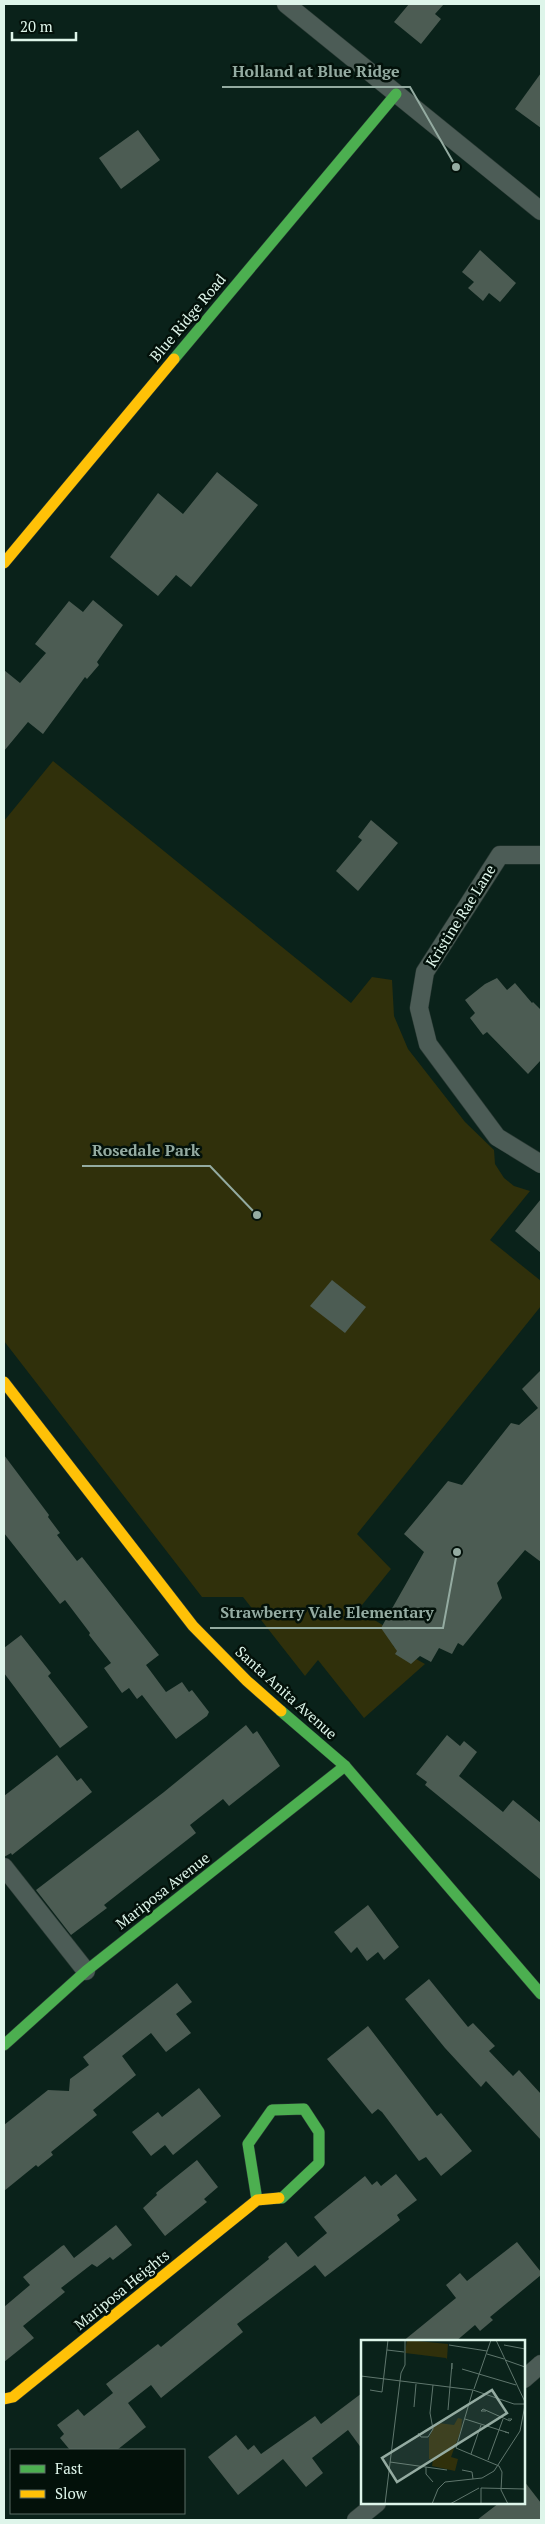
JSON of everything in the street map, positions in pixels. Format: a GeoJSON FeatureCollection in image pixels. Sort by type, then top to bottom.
{"type":"FeatureCollection","features":[{"type":"Feature","properties":{"kind":"street"},"geometry":{"type":"LineString","coordinates":[[286,4],[541,211]]}},
{"type":"Feature","properties":{"kind":"street","name":"Blue Ridge Road"},"geometry":{"type":"LineString","coordinates":[[4,563],[396,94]]}},
{"type":"Feature","properties":{"kind":"street","name":"Kristine Rae Lane"},"geometry":{"type":"LineString","coordinates":[[535,1161],[497,1137],[428,1044],[419,1008],[425,972],[500,855],[541,855]]}},
{"type":"Feature","properties":{"kind":"street","name":"Santa Anita Avenue"},"geometry":{"type":"LineString","coordinates":[[4,1382],[193,1626],[247,1681],[345,1766],[541,1994]]}},
{"type":"Feature","properties":{"kind":"street","name":"Mariposa Avenue"},"geometry":{"type":"LineString","coordinates":[[4,2045],[86,1971],[345,1766]]}},
{"type":"Feature","properties":{"kind":"street"},"geometry":{"type":"LineString","coordinates":[[4,1867],[86,1971]]}},
{"type":"Feature","properties":{"kind":"street"},"geometry":{"type":"LineString","coordinates":[[304,2109],[319,2132],[319,2164],[282,2198],[257,2200],[248,2144],[272,2110],[304,2109]]}},
{"type":"Feature","properties":{"kind":"street","name":"Mariposa Heights"},"geometry":{"type":"LineString","coordinates":[[4,2399],[13,2397],[257,2200]]}},
{"type":"Feature","properties":{"kind":"street"},"geometry":{"type":"LineString","coordinates":[[525,2378],[541,2364]]}},
{"type":"Feature","properties":{"kind":"street"},"geometry":{"type":"LineString","coordinates":[[356,2520],[376,2504]]}},
{"type":"Feature","properties":{"kind":"shaded area"},"geometry":{"type":"Polygon","coordinates":[[[53,761],[351,1003],[372,977],[392,980],[394,1016],[408,1049],[465,1122],[494,1150],[495,1164],[504,1178],[514,1186],[530,1191],[490,1240],[541,1281],[541,1306],[357,1534],[391,1569],[358,1610],[399,1635],[393,1646],[425,1664],[364,1718],[318,1660],[305,1676],[243,1597],[202,1597],[4,1341],[4,821],[53,761]]]}},
{"type":"Feature","properties":{"kind":"building"},"geometry":{"type":"Polygon","coordinates":[[[409,4],[444,4],[435,14],[441,19],[421,44],[394,22],[409,4]]]}},
{"type":"Feature","properties":{"kind":"building"},"geometry":{"type":"Polygon","coordinates":[[[541,73],[541,128],[515,109],[541,73]]]}},
{"type":"Feature","properties":{"kind":"building"},"geometry":{"type":"Polygon","coordinates":[[[138,130],[160,160],[121,189],[99,158],[138,130]]]}},
{"type":"Feature","properties":{"kind":"building"},"geometry":{"type":"Polygon","coordinates":[[[480,250],[516,283],[500,302],[489,293],[483,301],[468,288],[474,282],[462,272],[480,250]]]}},
{"type":"Feature","properties":{"kind":"building"},"geometry":{"type":"Polygon","coordinates":[[[217,472],[258,505],[191,587],[176,575],[158,596],[110,557],[158,493],[183,514],[217,472]]]}},
{"type":"Feature","properties":{"kind":"building"},"geometry":{"type":"Polygon","coordinates":[[[93,600],[123,625],[97,662],[99,665],[87,679],[85,677],[43,734],[28,722],[4,751],[4,670],[20,683],[46,653],[35,644],[69,601],[83,612],[93,600]]]}},
{"type":"Feature","properties":{"kind":"building"},"geometry":{"type":"Polygon","coordinates":[[[371,820],[398,843],[358,891],[336,871],[362,840],[358,837],[371,820]]]}},
{"type":"Feature","properties":{"kind":"building"},"geometry":{"type":"Polygon","coordinates":[[[497,978],[507,990],[515,983],[532,1003],[541,1010],[541,1060],[528,1074],[487,1032],[483,1035],[470,1018],[475,1013],[465,1000],[485,984],[497,978]]]}},
{"type":"Feature","properties":{"kind":"building"},"geometry":{"type":"Polygon","coordinates":[[[541,1199],[541,1253],[515,1231],[541,1199]]]}},
{"type":"Feature","properties":{"kind":"building"},"geometry":{"type":"Polygon","coordinates":[[[332,1280],[366,1307],[345,1333],[310,1306],[332,1280]]]}},
{"type":"Feature","properties":{"kind":"building"},"geometry":{"type":"Polygon","coordinates":[[[541,1370],[541,1562],[525,1550],[497,1583],[502,1598],[463,1646],[458,1643],[452,1654],[439,1648],[431,1662],[420,1656],[411,1664],[395,1654],[397,1651],[381,1628],[424,1552],[404,1534],[448,1481],[462,1485],[511,1423],[519,1425],[538,1408],[522,1389],[541,1370]]]}},
{"type":"Feature","properties":{"kind":"building"},"geometry":{"type":"Polygon","coordinates":[[[4,1455],[49,1515],[48,1517],[60,1533],[57,1535],[77,1561],[82,1557],[159,1655],[146,1665],[166,1692],[182,1682],[189,1692],[192,1690],[209,1712],[207,1716],[176,1739],[142,1695],[137,1699],[129,1688],[122,1693],[104,1668],[111,1663],[89,1635],[90,1633],[65,1600],[60,1604],[4,1533],[4,1455]]]}},
{"type":"Feature","properties":{"kind":"building"},"geometry":{"type":"Polygon","coordinates":[[[21,1635],[51,1673],[48,1676],[88,1727],[60,1748],[4,1673],[4,1648],[21,1635]]]}},
{"type":"Feature","properties":{"kind":"building"},"geometry":{"type":"Polygon","coordinates":[[[246,1725],[253,1734],[257,1731],[280,1766],[229,1806],[223,1799],[190,1825],[196,1833],[104,1905],[107,1908],[71,1935],[36,1890],[164,1792],[246,1725]]]}},
{"type":"Feature","properties":{"kind":"building"},"geometry":{"type":"Polygon","coordinates":[[[447,1735],[460,1746],[464,1741],[477,1752],[459,1776],[503,1812],[513,1800],[541,1823],[541,1880],[425,1785],[427,1782],[416,1774],[447,1735]]]}},
{"type":"Feature","properties":{"kind":"building"},"geometry":{"type":"Polygon","coordinates":[[[57,1755],[77,1781],[81,1778],[92,1792],[12,1855],[11,1853],[4,1857],[4,1796],[57,1755]]]}},
{"type":"Feature","properties":{"kind":"building"},"geometry":{"type":"Polygon","coordinates":[[[368,1905],[399,1947],[384,1960],[378,1952],[367,1961],[357,1947],[351,1953],[334,1932],[368,1905]]]}},
{"type":"Feature","properties":{"kind":"building"},"geometry":{"type":"Polygon","coordinates":[[[429,1979],[468,2027],[473,2023],[495,2046],[489,2051],[513,2076],[519,2070],[541,2094],[541,2140],[486,2081],[481,2087],[445,2048],[405,1999],[429,1979]]]}},
{"type":"Feature","properties":{"kind":"building"},"geometry":{"type":"Polygon","coordinates":[[[177,1983],[192,2002],[176,2014],[191,2033],[166,2052],[151,2033],[122,2056],[136,2075],[93,2110],[97,2115],[51,2152],[53,2155],[38,2167],[36,2165],[4,2191],[4,2125],[48,2090],[69,2091],[70,2079],[89,2065],[83,2057],[177,1983]]]}},
{"type":"Feature","properties":{"kind":"building"},"geometry":{"type":"Polygon","coordinates":[[[368,2026],[437,2116],[441,2113],[472,2151],[441,2176],[426,2157],[419,2161],[382,2112],[378,2109],[372,2114],[327,2059],[368,2026]]]}},
{"type":"Feature","properties":{"kind":"building"},"geometry":{"type":"Polygon","coordinates":[[[199,2088],[221,2116],[173,2155],[165,2145],[151,2156],[132,2132],[158,2112],[162,2117],[199,2088]]]}},
{"type":"Feature","properties":{"kind":"building"},"geometry":{"type":"Polygon","coordinates":[[[197,2160],[218,2187],[204,2199],[207,2202],[165,2236],[143,2208],[157,2195],[156,2193],[197,2160]]]}},
{"type":"Feature","properties":{"kind":"building"},"geometry":{"type":"Polygon","coordinates":[[[396,2174],[417,2200],[397,2215],[400,2220],[325,2277],[315,2265],[237,2324],[243,2332],[161,2398],[151,2385],[128,2403],[146,2427],[118,2449],[69,2449],[60,2438],[64,2434],[57,2425],[78,2409],[84,2416],[113,2393],[106,2384],[158,2344],[161,2347],[269,2259],[268,2257],[286,2242],[298,2257],[327,2233],[314,2217],[365,2176],[372,2185],[377,2181],[381,2186],[396,2174]]]}},
{"type":"Feature","properties":{"kind":"building"},"geometry":{"type":"Polygon","coordinates":[[[116,2225],[132,2245],[113,2260],[110,2257],[97,2267],[92,2264],[61,2288],[65,2292],[23,2326],[34,2338],[4,2362],[4,2307],[30,2285],[23,2277],[64,2245],[74,2258],[116,2225]]]}},
{"type":"Feature","properties":{"kind":"building"},"geometry":{"type":"Polygon","coordinates":[[[517,2242],[541,2272],[541,2275],[490,2317],[493,2320],[480,2331],[475,2325],[457,2340],[404,2340],[456,2298],[446,2285],[460,2273],[467,2281],[517,2242]]]}},
{"type":"Feature","properties":{"kind":"building"},"geometry":{"type":"Polygon","coordinates":[[[361,2394],[361,2448],[348,2430],[312,2458],[323,2473],[306,2487],[283,2459],[238,2495],[208,2457],[236,2435],[248,2450],[254,2445],[261,2454],[315,2416],[321,2424],[361,2394]]]}},
{"type":"Feature","properties":{"kind":"building"},"geometry":{"type":"Polygon","coordinates":[[[525,2482],[541,2503],[541,2520],[477,2520],[498,2504],[525,2504],[525,2482]]]}},
{"type":"Feature","properties":{"kind":"traffic: fast"},"geometry":{"type":"LineString","coordinates":[[174,359],[396,94]]}},
{"type":"Feature","properties":{"kind":"traffic: fast"},"geometry":{"type":"LineString","coordinates":[[281,1711],[345,1766],[541,1994]]}},
{"type":"Feature","properties":{"kind":"traffic: fast"},"geometry":{"type":"LineString","coordinates":[[4,2045],[86,1971],[345,1766]]}},
{"type":"Feature","properties":{"kind":"traffic: fast"},"geometry":{"type":"LineString","coordinates":[[257,2200],[248,2144],[272,2110],[304,2109],[319,2132],[319,2163],[282,2198],[279,2198]]}},
{"type":"Feature","properties":{"kind":"traffic: slow"},"geometry":{"type":"LineString","coordinates":[[4,563],[174,359]]}},
{"type":"Feature","properties":{"kind":"traffic: slow"},"geometry":{"type":"LineString","coordinates":[[4,1382],[193,1626],[247,1681],[281,1711]]}},
{"type":"Feature","properties":{"kind":"traffic: slow"},"geometry":{"type":"LineString","coordinates":[[4,2399],[13,2397],[257,2200],[279,2198]]}},
{"type":"Feature","properties":{"kind":"place","name":"Holland at Blue Ridge"},"geometry":{"type":"Point","coordinates":[456,167]}},
{"type":"Feature","properties":{"kind":"place","name":"Rosedale Park"},"geometry":{"type":"Point","coordinates":[257,1215]}},
{"type":"Feature","properties":{"kind":"place","name":"Strawberry Vale Elementary"},"geometry":{"type":"Point","coordinates":[457,1552]}}]}
